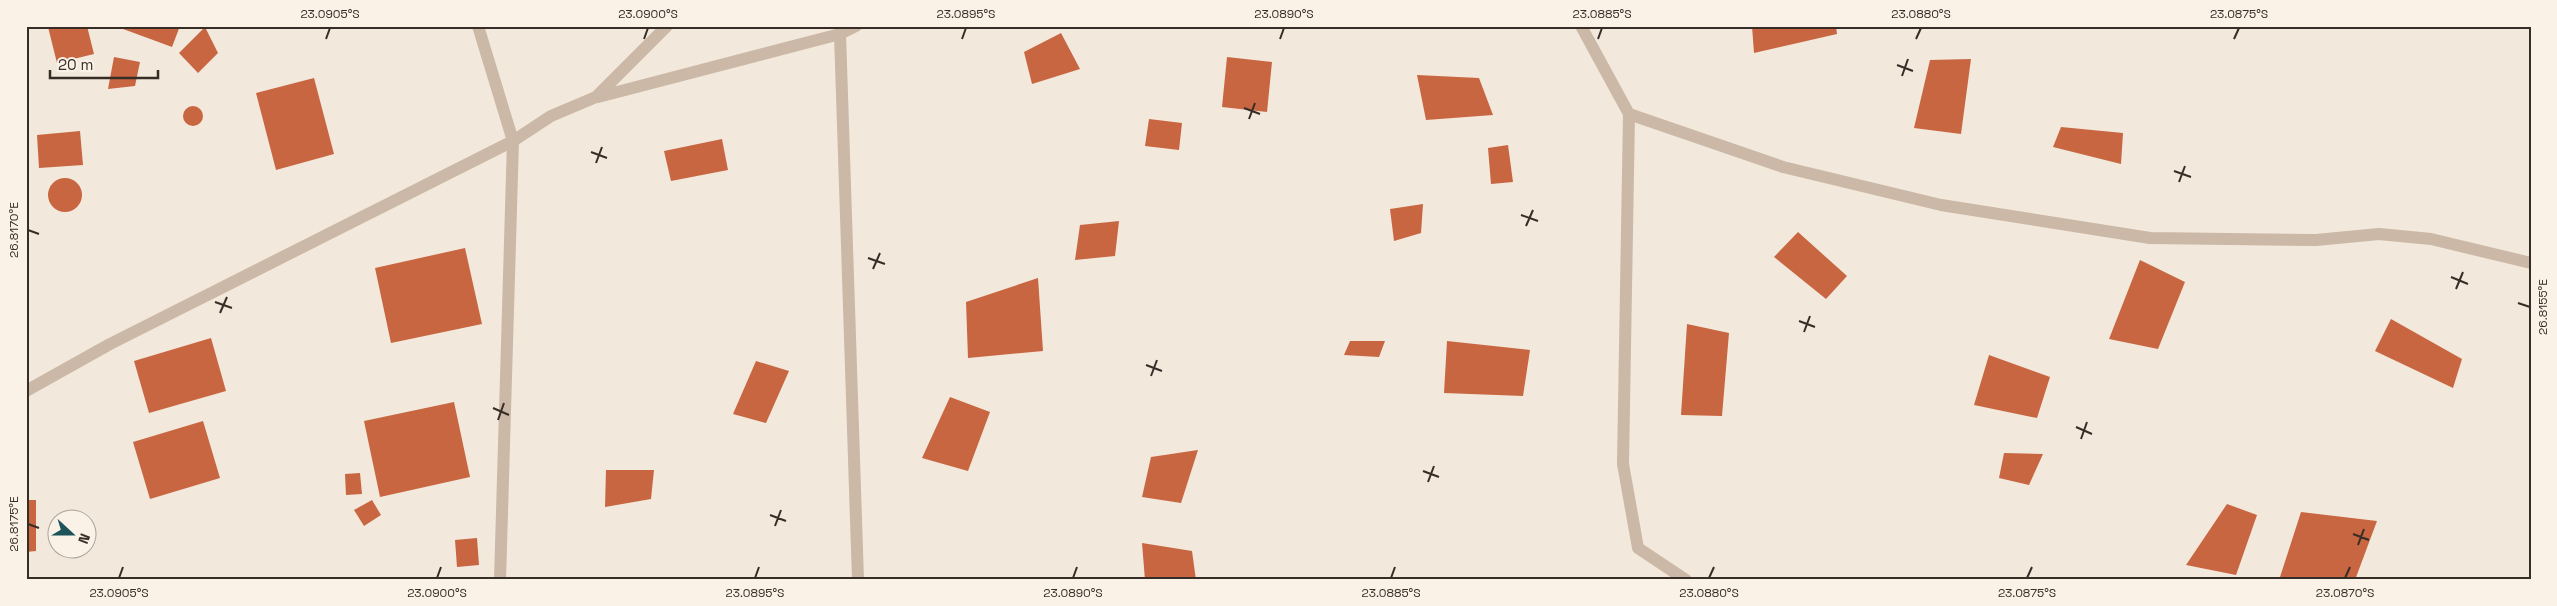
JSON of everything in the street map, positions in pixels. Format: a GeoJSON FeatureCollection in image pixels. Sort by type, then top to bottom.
{"type":"FeatureCollection","features":[{"type":"Feature","properties":{"kind":"street"},"geometry":{"type":"LineString","coordinates":[[478,26],[513,141],[500,580]]}},
{"type":"Feature","properties":{"kind":"street"},"geometry":{"type":"LineString","coordinates":[[596,97],[667,26]]}},
{"type":"Feature","properties":{"kind":"street"},"geometry":{"type":"LineString","coordinates":[[26,391],[110,344],[513,141],[551,116],[596,97],[840,34],[856,26]]}},
{"type":"Feature","properties":{"kind":"street"},"geometry":{"type":"LineString","coordinates":[[1582,26],[1629,114],[1623,464],[1638,548],[1686,580]]}},
{"type":"Feature","properties":{"kind":"street"},"geometry":{"type":"LineString","coordinates":[[840,34],[858,580]]}},
{"type":"Feature","properties":{"kind":"street"},"geometry":{"type":"LineString","coordinates":[[1629,114],[1783,167],[1941,205],[2150,238],[2316,240],[2379,234],[2431,239],[2531,263]]}},
{"type":"Feature","properties":{"kind":"building"},"geometry":{"type":"Polygon","coordinates":[[[87,26],[94,54],[57,63],[48,27],[87,26]]]}},
{"type":"Feature","properties":{"kind":"building"},"geometry":{"type":"Polygon","coordinates":[[[115,26],[180,26],[172,47],[115,26]]]}},
{"type":"Feature","properties":{"kind":"building"},"geometry":{"type":"Polygon","coordinates":[[[1752,26],[1836,26],[1837,34],[1754,53],[1752,26]]]}},
{"type":"Feature","properties":{"kind":"building"},"geometry":{"type":"Polygon","coordinates":[[[205,27],[218,53],[198,73],[179,53],[205,27]]]}},
{"type":"Feature","properties":{"kind":"building"},"geometry":{"type":"Polygon","coordinates":[[[1061,33],[1080,69],[1032,84],[1024,52],[1061,33]]]}},
{"type":"Feature","properties":{"kind":"building"},"geometry":{"type":"Polygon","coordinates":[[[114,57],[140,62],[135,86],[108,89],[114,57]]]}},
{"type":"Feature","properties":{"kind":"building"},"geometry":{"type":"Polygon","coordinates":[[[1227,57],[1272,62],[1267,112],[1222,107],[1227,57]]]}},
{"type":"Feature","properties":{"kind":"building"},"geometry":{"type":"Polygon","coordinates":[[[1971,59],[1961,134],[1914,128],[1930,60],[1971,59]]]}},
{"type":"Feature","properties":{"kind":"building"},"geometry":{"type":"Polygon","coordinates":[[[1417,75],[1479,78],[1493,115],[1426,120],[1417,75]]]}},
{"type":"Feature","properties":{"kind":"building"},"geometry":{"type":"Polygon","coordinates":[[[314,78],[334,154],[276,170],[256,93],[314,78]]]}},
{"type":"Feature","properties":{"kind":"building"},"geometry":{"type":"Polygon","coordinates":[[[193,106],[200,109],[203,116],[200,123],[193,126],[186,123],[183,116],[186,109],[193,106]]]}},
{"type":"Feature","properties":{"kind":"building"},"geometry":{"type":"Polygon","coordinates":[[[1149,119],[1182,123],[1179,150],[1145,146],[1149,119]]]}},
{"type":"Feature","properties":{"kind":"building"},"geometry":{"type":"Polygon","coordinates":[[[2061,127],[2123,133],[2121,164],[2053,147],[2061,127]]]}},
{"type":"Feature","properties":{"kind":"building"},"geometry":{"type":"Polygon","coordinates":[[[80,131],[83,165],[39,168],[37,135],[80,131]]]}},
{"type":"Feature","properties":{"kind":"building"},"geometry":{"type":"Polygon","coordinates":[[[722,139],[728,170],[671,181],[664,151],[722,139]]]}},
{"type":"Feature","properties":{"kind":"building"},"geometry":{"type":"Polygon","coordinates":[[[1508,145],[1513,182],[1491,184],[1488,148],[1508,145]]]}},
{"type":"Feature","properties":{"kind":"building"},"geometry":{"type":"Polygon","coordinates":[[[65,178],[77,183],[82,195],[77,207],[65,212],[53,207],[48,195],[53,183],[65,178]]]}},
{"type":"Feature","properties":{"kind":"building"},"geometry":{"type":"Polygon","coordinates":[[[1423,204],[1421,233],[1394,241],[1390,209],[1423,204]]]}},
{"type":"Feature","properties":{"kind":"building"},"geometry":{"type":"Polygon","coordinates":[[[1119,221],[1115,256],[1075,260],[1080,225],[1119,221]]]}},
{"type":"Feature","properties":{"kind":"building"},"geometry":{"type":"Polygon","coordinates":[[[1798,232],[1847,276],[1826,299],[1774,257],[1798,232]]]}},
{"type":"Feature","properties":{"kind":"building"},"geometry":{"type":"Polygon","coordinates":[[[465,248],[482,324],[391,343],[375,268],[465,248]]]}},
{"type":"Feature","properties":{"kind":"building"},"geometry":{"type":"Polygon","coordinates":[[[2140,260],[2185,282],[2158,349],[2109,339],[2140,260]]]}},
{"type":"Feature","properties":{"kind":"building"},"geometry":{"type":"Polygon","coordinates":[[[1038,278],[1043,351],[968,358],[966,302],[1038,278]]]}},
{"type":"Feature","properties":{"kind":"building"},"geometry":{"type":"Polygon","coordinates":[[[2391,319],[2462,359],[2453,388],[2375,351],[2391,319]]]}},
{"type":"Feature","properties":{"kind":"building"},"geometry":{"type":"Polygon","coordinates":[[[1687,324],[1729,333],[1722,416],[1681,415],[1687,324]]]}},
{"type":"Feature","properties":{"kind":"building"},"geometry":{"type":"Polygon","coordinates":[[[211,338],[226,391],[149,413],[134,361],[211,338]]]}},
{"type":"Feature","properties":{"kind":"building"},"geometry":{"type":"Polygon","coordinates":[[[1350,341],[1385,341],[1379,357],[1344,355],[1350,341]]]}},
{"type":"Feature","properties":{"kind":"building"},"geometry":{"type":"Polygon","coordinates":[[[1447,341],[1530,350],[1523,396],[1444,393],[1447,341]]]}},
{"type":"Feature","properties":{"kind":"building"},"geometry":{"type":"Polygon","coordinates":[[[1989,355],[2050,377],[2037,418],[1974,405],[1989,355]]]}},
{"type":"Feature","properties":{"kind":"building"},"geometry":{"type":"Polygon","coordinates":[[[756,361],[789,371],[766,423],[733,414],[756,361]]]}},
{"type":"Feature","properties":{"kind":"building"},"geometry":{"type":"Polygon","coordinates":[[[950,397],[990,412],[968,471],[922,458],[950,397]]]}},
{"type":"Feature","properties":{"kind":"building"},"geometry":{"type":"Polygon","coordinates":[[[454,402],[470,477],[380,497],[364,421],[454,402]]]}},
{"type":"Feature","properties":{"kind":"building"},"geometry":{"type":"Polygon","coordinates":[[[203,421],[220,478],[150,499],[133,442],[203,421]]]}},
{"type":"Feature","properties":{"kind":"building"},"geometry":{"type":"Polygon","coordinates":[[[1198,450],[1181,503],[1142,497],[1151,457],[1198,450]]]}},
{"type":"Feature","properties":{"kind":"building"},"geometry":{"type":"Polygon","coordinates":[[[2004,453],[2043,454],[2029,485],[1999,478],[2004,453]]]}},
{"type":"Feature","properties":{"kind":"building"},"geometry":{"type":"Polygon","coordinates":[[[606,470],[654,470],[651,499],[605,507],[606,470]]]}},
{"type":"Feature","properties":{"kind":"building"},"geometry":{"type":"Polygon","coordinates":[[[360,473],[362,494],[346,495],[345,474],[360,473]]]}},
{"type":"Feature","properties":{"kind":"building"},"geometry":{"type":"Polygon","coordinates":[[[26,500],[36,500],[36,551],[26,552],[26,500]]]}},
{"type":"Feature","properties":{"kind":"building"},"geometry":{"type":"Polygon","coordinates":[[[372,500],[381,515],[364,526],[354,510],[372,500]]]}},
{"type":"Feature","properties":{"kind":"building"},"geometry":{"type":"Polygon","coordinates":[[[2227,504],[2257,515],[2236,575],[2186,565],[2227,504]]]}},
{"type":"Feature","properties":{"kind":"building"},"geometry":{"type":"Polygon","coordinates":[[[2301,512],[2377,521],[2355,580],[2295,580],[2280,577],[2301,512]]]}},
{"type":"Feature","properties":{"kind":"building"},"geometry":{"type":"Polygon","coordinates":[[[477,538],[479,565],[457,567],[455,540],[477,538]]]}},
{"type":"Feature","properties":{"kind":"building"},"geometry":{"type":"Polygon","coordinates":[[[1142,543],[1192,551],[1196,580],[1145,580],[1142,543]]]}}]}
